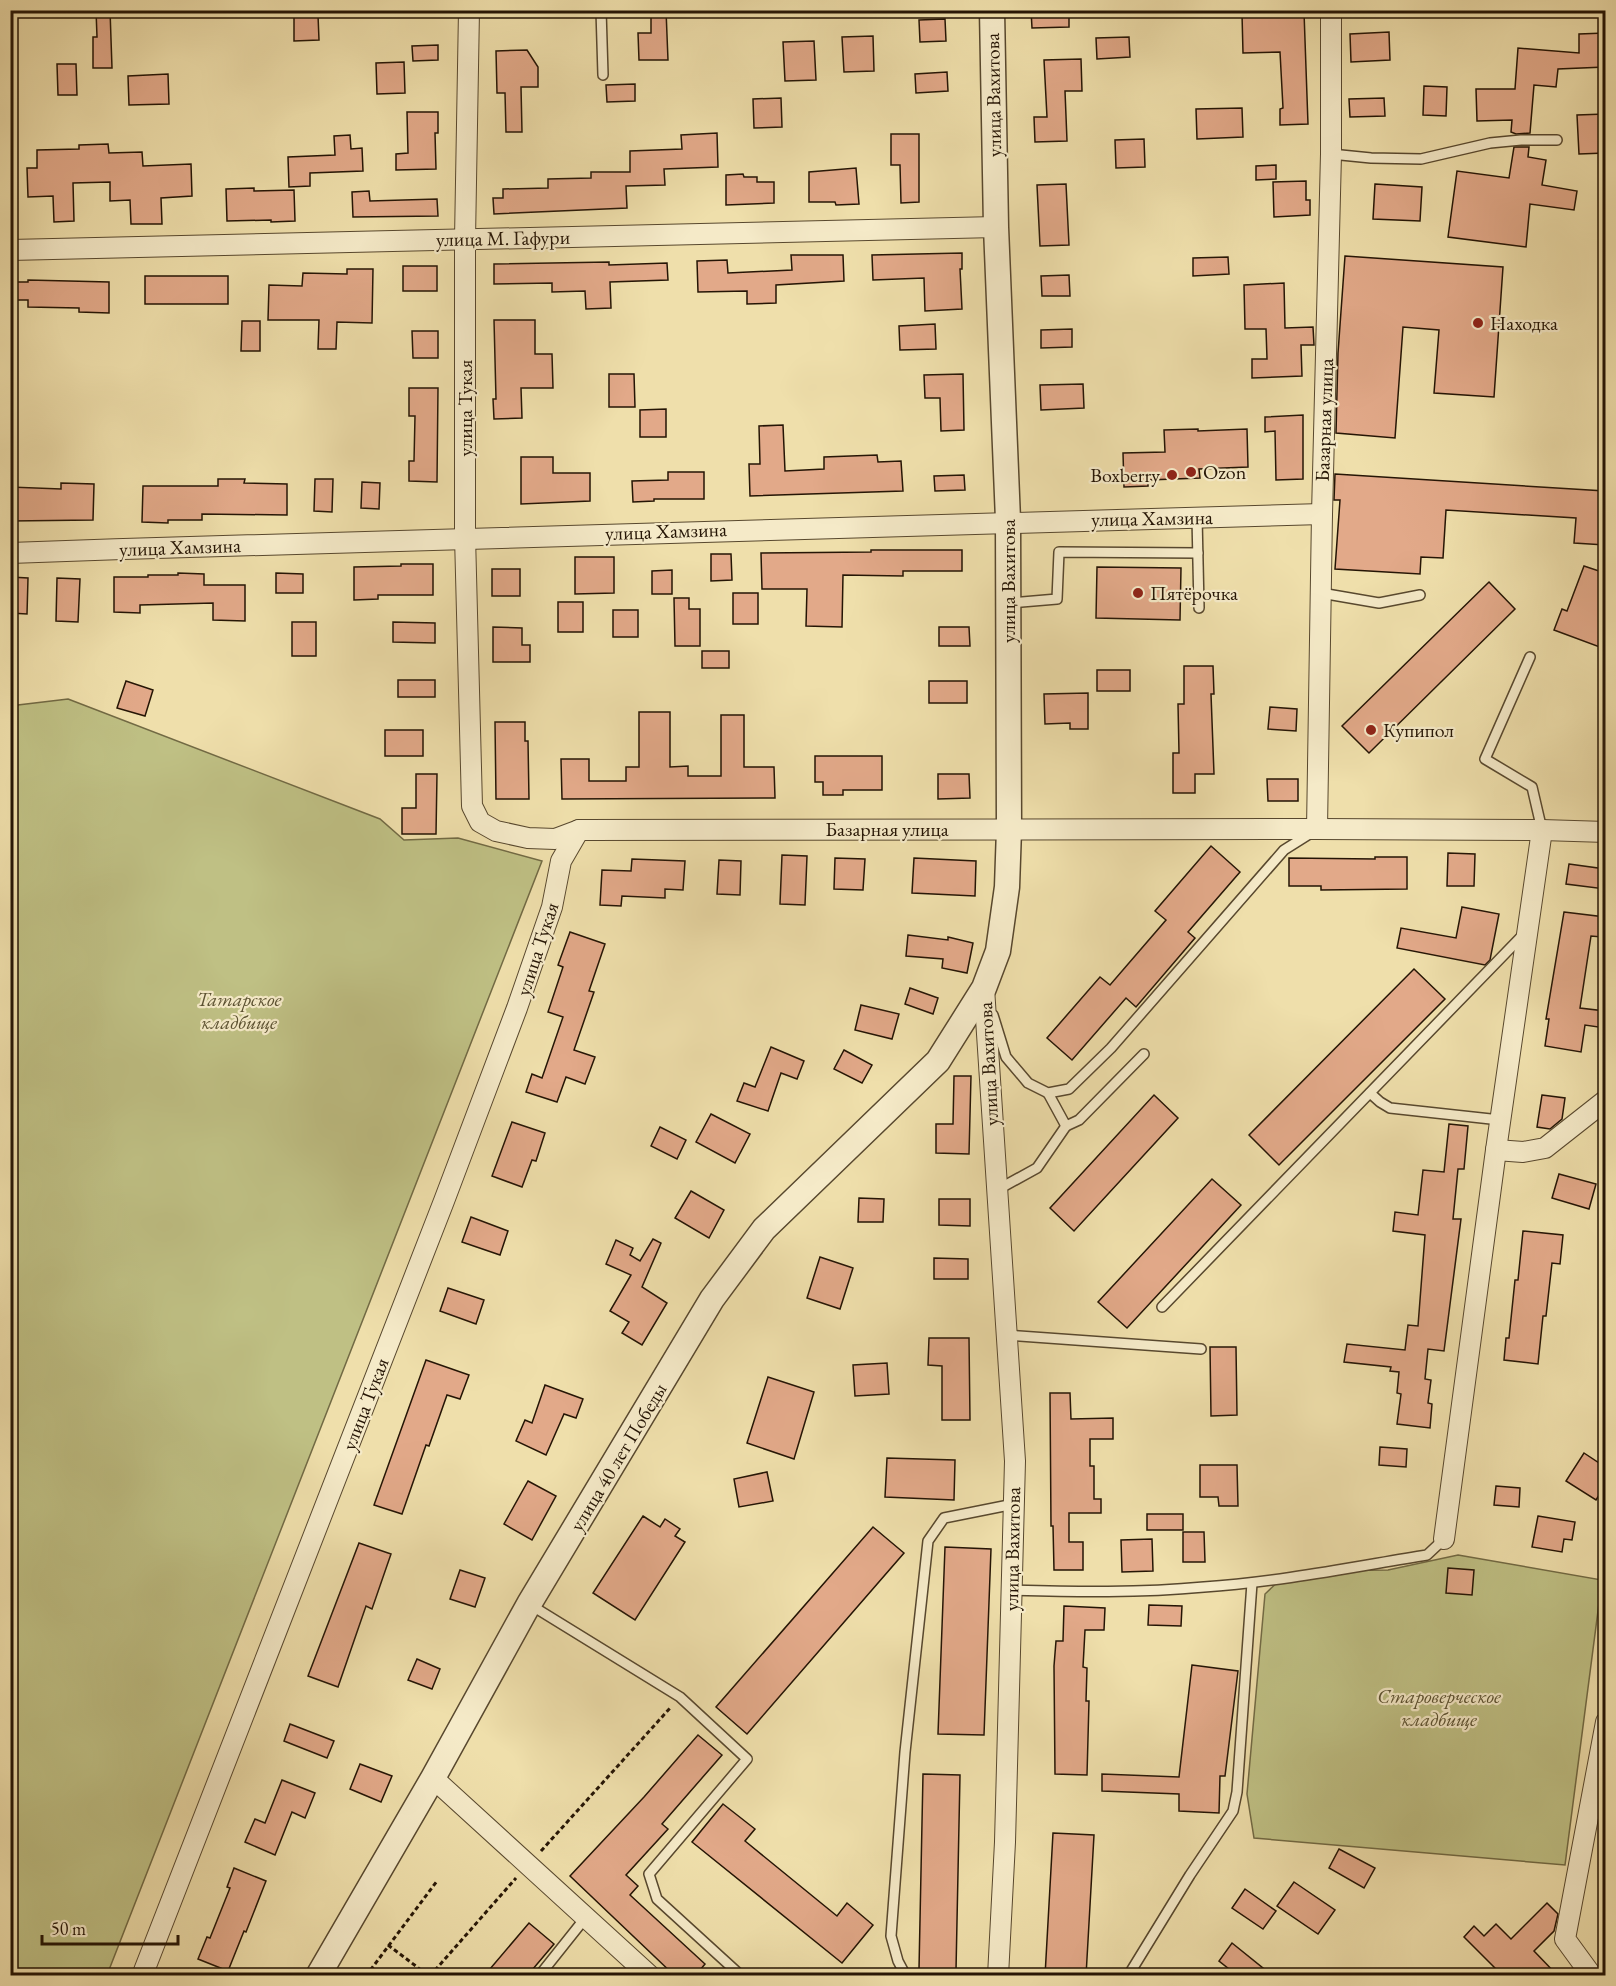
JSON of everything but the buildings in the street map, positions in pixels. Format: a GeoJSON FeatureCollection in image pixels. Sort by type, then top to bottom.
{"type":"FeatureCollection","features":[{"type":"Feature","properties":{"kind":"street","name":"улица Тукая"},"geometry":{"type":"LineString","coordinates":[[469,10],[465,239],[465,536],[472,806]]}},
{"type":"Feature","properties":{"kind":"street","name":"улица Вахитова"},"geometry":{"type":"LineString","coordinates":[[992,10],[996,227],[1008,520],[1009,829],[1007,886],[998,951],[984,987],[1015,1461],[1005,1830],[998,1976]]}},
{"type":"Feature","properties":{"kind":"street","name":"Базарная улица"},"geometry":{"type":"LineString","coordinates":[[1317,829],[1331,154],[1331,10]]}},
{"type":"Feature","properties":{"kind":"street","name":"улица М. Гафури"},"geometry":{"type":"LineString","coordinates":[[10,250],[996,227]]}},
{"type":"Feature","properties":{"kind":"street","name":"улица Хамзина"},"geometry":{"type":"LineString","coordinates":[[10,553],[465,536],[1008,520],[1322,514]]}},
{"type":"Feature","properties":{"kind":"street","name":"Базарная улица"},"geometry":{"type":"LineString","coordinates":[[472,806],[480,822],[496,831],[528,838],[555,839],[579,830],[1317,829],[1605,832]]}},
{"type":"Feature","properties":{"kind":"street","name":"улица Тукая"},"geometry":{"type":"LineString","coordinates":[[142,1976],[444,1201],[517,1008],[552,907],[561,861],[579,830]]}},
{"type":"Feature","properties":{"kind":"street"},"geometry":{"type":"LineString","coordinates":[[1444,1539],[1500,1120],[1542,830]]}},
{"type":"Feature","properties":{"kind":"street","name":"улица 40 лет Победы"},"geometry":{"type":"LineString","coordinates":[[318,1976],[433,1778],[529,1604],[712,1299],[764,1229],[938,1060],[984,987]]}},
{"type":"Feature","properties":{"kind":"street"},"geometry":{"type":"LineString","coordinates":[[1496,1150],[1523,1152],[1545,1148],[1605,1100]]}},
{"type":"Feature","properties":{"kind":"street"},"geometry":{"type":"LineString","coordinates":[[1592,1976],[1565,1939],[1605,1722]]}},
{"type":"Feature","properties":{"kind":"street"},"geometry":{"type":"LineString","coordinates":[[433,1778],[650,1976]]}},
{"type":"Feature","properties":{"kind":"lane"},"geometry":{"type":"LineString","coordinates":[[601,10],[603,75]]}},
{"type":"Feature","properties":{"kind":"lane"},"geometry":{"type":"LineString","coordinates":[[1331,154],[1421,159],[1490,143],[1557,140]]}},
{"type":"Feature","properties":{"kind":"lane"},"geometry":{"type":"LineString","coordinates":[[1197,517],[1199,608]]}},
{"type":"Feature","properties":{"kind":"lane"},"geometry":{"type":"LineString","coordinates":[[1009,604],[1057,599],[1059,552],[1198,553]]}},
{"type":"Feature","properties":{"kind":"lane"},"geometry":{"type":"LineString","coordinates":[[1321,593],[1379,603],[1420,595]]}},
{"type":"Feature","properties":{"kind":"lane"},"geometry":{"type":"LineString","coordinates":[[1530,657],[1485,759],[1533,787],[1542,830]]}},
{"type":"Feature","properties":{"kind":"lane"},"geometry":{"type":"LineString","coordinates":[[1048,1093],[1069,1089],[1112,1048],[1284,850],[1317,829]]}},
{"type":"Feature","properties":{"kind":"lane"},"geometry":{"type":"LineString","coordinates":[[1162,1307],[1529,929]]}},
{"type":"Feature","properties":{"kind":"lane"},"geometry":{"type":"LineString","coordinates":[[984,987],[1006,1057],[1028,1083],[1048,1093],[1066,1126]]}},
{"type":"Feature","properties":{"kind":"lane"},"geometry":{"type":"LineString","coordinates":[[996,1191],[1037,1168],[1066,1126],[1079,1120],[1144,1054]]}},
{"type":"Feature","properties":{"kind":"lane"},"geometry":{"type":"LineString","coordinates":[[1370,1093],[1390,1108],[1500,1120]]}},
{"type":"Feature","properties":{"kind":"lane"},"geometry":{"type":"LineString","coordinates":[[1006,1335],[1202,1349]]}},
{"type":"Feature","properties":{"kind":"lane"},"geometry":{"type":"LineString","coordinates":[[906,1976],[898,1961],[891,1936],[905,1752],[928,1541],[944,1518],[1014,1504]]}},
{"type":"Feature","properties":{"kind":"lane"},"geometry":{"type":"LineString","coordinates":[[1011,1590],[1101,1592],[1203,1588],[1252,1583],[1427,1555],[1444,1539]]}},
{"type":"Feature","properties":{"kind":"lane"},"geometry":{"type":"LineString","coordinates":[[1128,1976],[1233,1811],[1237,1792],[1252,1583]]}},
{"type":"Feature","properties":{"kind":"lane"},"geometry":{"type":"LineString","coordinates":[[529,1604],[680,1697],[747,1759],[649,1874],[657,1899],[737,1972],[734,1976]]}},
{"type":"Feature","properties":{"kind":"lane"},"geometry":{"type":"LineString","coordinates":[[539,1976],[586,1917]]}},
{"type":"Feature","properties":{"kind":"path"},"geometry":{"type":"LineString","coordinates":[[388,1945],[430,1976],[680,1697]]}},
{"type":"Feature","properties":{"kind":"path"},"geometry":{"type":"LineString","coordinates":[[366,1976],[437,1881]]}},
{"type":"Feature","properties":{"kind":"green space","name":"Татарское кладбище"},"geometry":{"type":"Polygon","coordinates":[[[68,699],[380,819],[404,840],[458,838],[542,861],[107,1975],[11,1976],[10,722],[18,705],[68,699]]]}},
{"type":"Feature","properties":{"kind":"green space","name":"Староверческое кладбище"},"geometry":{"type":"Polygon","coordinates":[[[1458,1555],[1602,1580],[1565,1865],[1254,1838],[1247,1794],[1265,1594],[1283,1577],[1307,1571],[1388,1570],[1458,1555]]]}},
{"type":"Feature","properties":{"kind":"place","name":"Находка"},"geometry":{"type":"Point","coordinates":[1478,323]}},
{"type":"Feature","properties":{"kind":"place","name":"Ozon"},"geometry":{"type":"Point","coordinates":[1191,472]}},
{"type":"Feature","properties":{"kind":"place","name":"Boxberry"},"geometry":{"type":"Point","coordinates":[1172,475]}},
{"type":"Feature","properties":{"kind":"place","name":"Пятёрочка"},"geometry":{"type":"Point","coordinates":[1138,593]}},
{"type":"Feature","properties":{"kind":"place","name":"Купипол"},"geometry":{"type":"Point","coordinates":[1371,730]}}]}
